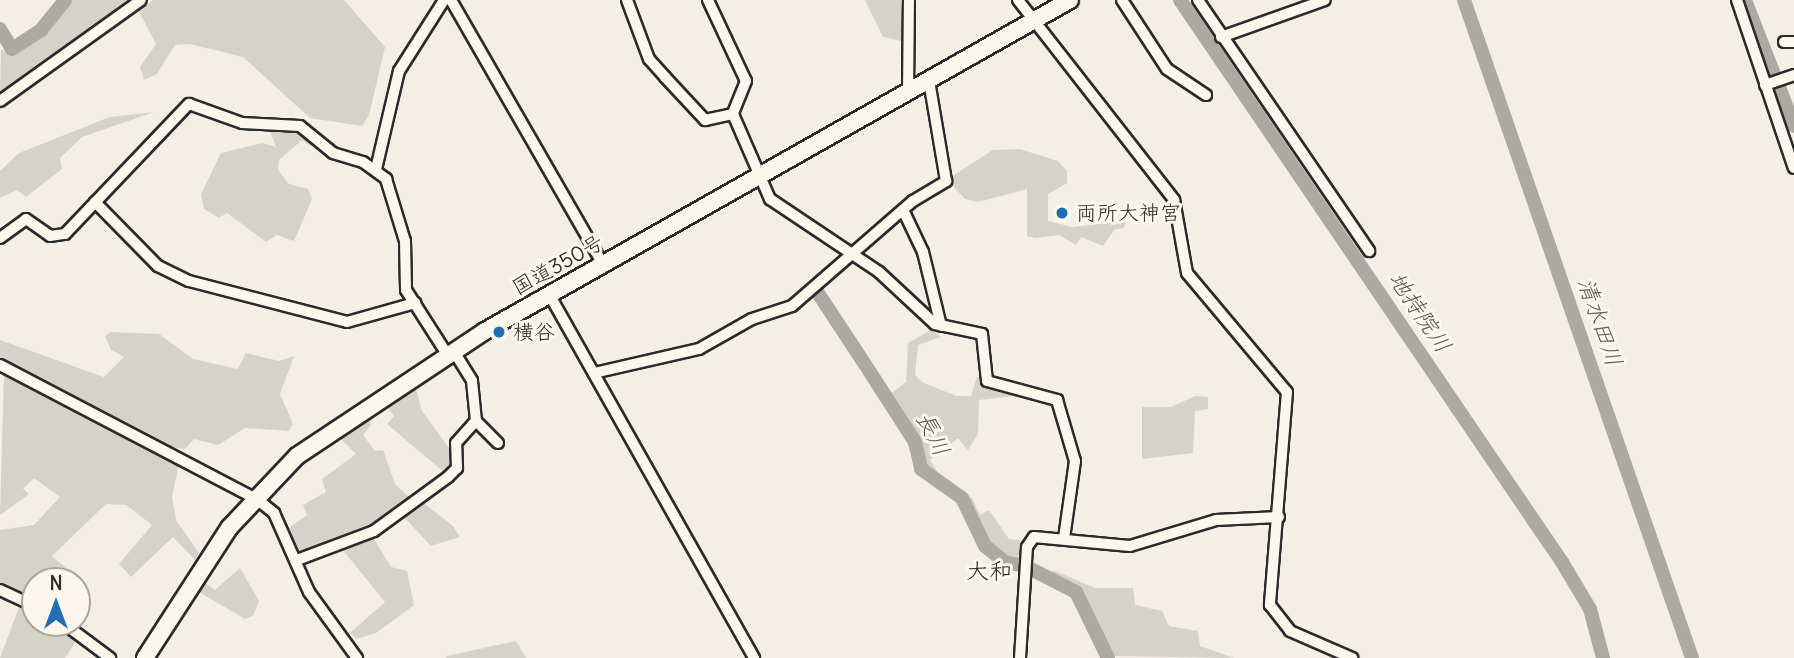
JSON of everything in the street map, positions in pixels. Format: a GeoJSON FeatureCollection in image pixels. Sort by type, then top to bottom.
{"type":"FeatureCollection","features":[{"type":"Feature","properties":{"kind":"highway","name":"国道350号"},"geometry":{"type":"LineString","coordinates":[[145,658],[254,497],[297,456],[450,352],[1070,0]]}},
{"type":"Feature","properties":{"kind":"street"},"geometry":{"type":"LineString","coordinates":[[0,101],[141,0]]}},
{"type":"Feature","properties":{"kind":"street"},"geometry":{"type":"LineString","coordinates":[[376,169],[400,71],[444,0]]}},
{"type":"Feature","properties":{"kind":"street"},"geometry":{"type":"LineString","coordinates":[[451,0],[603,264]]}},
{"type":"Feature","properties":{"kind":"street"},"geometry":{"type":"LineString","coordinates":[[626,0],[649,59],[705,120],[733,114]]}},
{"type":"Feature","properties":{"kind":"street"},"geometry":{"type":"LineString","coordinates":[[708,0],[746,81],[733,114],[757,178],[770,199],[849,255],[941,326],[982,334],[987,381],[1056,401],[1075,461],[1065,538]]}},
{"type":"Feature","properties":{"kind":"street"},"geometry":{"type":"LineString","coordinates":[[908,92],[909,0]]}},
{"type":"Feature","properties":{"kind":"street"},"geometry":{"type":"LineString","coordinates":[[1018,0],[1174,200],[1182,263],[1193,283],[1287,392],[1272,611],[1290,631],[1352,658]]}},
{"type":"Feature","properties":{"kind":"street"},"geometry":{"type":"LineString","coordinates":[[1122,0],[1167,69],[1206,95]]}},
{"type":"Feature","properties":{"kind":"street"},"geometry":{"type":"LineString","coordinates":[[1198,0],[1369,251]]}},
{"type":"Feature","properties":{"kind":"street"},"geometry":{"type":"LineString","coordinates":[[1221,37],[1325,0]]}},
{"type":"Feature","properties":{"kind":"street"},"geometry":{"type":"LineString","coordinates":[[1737,0],[1794,168]]}},
{"type":"Feature","properties":{"kind":"street"},"geometry":{"type":"LineString","coordinates":[[1765,85],[1790,76]]}},
{"type":"Feature","properties":{"kind":"street"},"geometry":{"type":"LineString","coordinates":[[594,373],[699,349],[752,319],[792,306],[849,255],[905,214],[947,176],[929,80]]}},
{"type":"Feature","properties":{"kind":"street"},"geometry":{"type":"LineString","coordinates":[[0,238],[26,219],[59,237],[189,104],[242,123],[311,129],[333,153],[376,169],[386,179],[402,226],[404,280],[415,303],[472,381],[476,421],[498,443]]}},
{"type":"Feature","properties":{"kind":"street"},"geometry":{"type":"LineString","coordinates":[[95,202],[158,266],[189,281],[347,321],[415,303]]}},
{"type":"Feature","properties":{"kind":"street"},"geometry":{"type":"LineString","coordinates":[[905,214],[923,252],[941,326]]}},
{"type":"Feature","properties":{"kind":"street"},"geometry":{"type":"LineString","coordinates":[[549,294],[754,658]]}},
{"type":"Feature","properties":{"kind":"street"},"geometry":{"type":"LineString","coordinates":[[0,365],[254,497],[274,513],[309,592],[357,658]]}},
{"type":"Feature","properties":{"kind":"street"},"geometry":{"type":"LineString","coordinates":[[297,560],[374,531],[448,477],[457,468],[456,443],[476,421]]}},
{"type":"Feature","properties":{"kind":"street"},"geometry":{"type":"LineString","coordinates":[[1020,658],[1029,540],[1065,538],[1130,546],[1216,520],[1279,517]]}},
{"type":"Feature","properties":{"kind":"street"},"geometry":{"type":"LineString","coordinates":[[0,590],[21,600]]}},
{"type":"Feature","properties":{"kind":"street"},"geometry":{"type":"LineString","coordinates":[[82,637],[110,658]]}},
{"type":"Feature","properties":{"kind":"shaded area"},"geometry":{"type":"Polygon","coordinates":[[[68,0],[132,0],[0,95],[1,50],[13,51],[40,34],[68,0]]]}},
{"type":"Feature","properties":{"kind":"shaded area"},"geometry":{"type":"Polygon","coordinates":[[[153,0],[344,0],[385,47],[369,115],[362,126],[310,118],[243,57],[190,44],[175,45],[157,74],[144,80],[140,67],[156,44],[139,12],[153,0]]]}},
{"type":"Feature","properties":{"kind":"shaded area"},"geometry":{"type":"Polygon","coordinates":[[[865,0],[905,0],[901,41],[883,37],[865,0]]]}},
{"type":"Feature","properties":{"kind":"shaded area"},"geometry":{"type":"Polygon","coordinates":[[[154,112],[82,137],[60,158],[62,169],[26,197],[17,190],[0,198],[0,171],[19,153],[110,117],[154,112]]]}},
{"type":"Feature","properties":{"kind":"shaded area"},"geometry":{"type":"Polygon","coordinates":[[[269,128],[302,129],[317,141],[310,146],[302,140],[279,160],[278,170],[289,184],[308,189],[312,199],[294,241],[277,235],[266,242],[227,213],[219,218],[204,209],[201,194],[221,153],[262,143],[276,147],[269,128]]]}},
{"type":"Feature","properties":{"kind":"shaded area"},"geometry":{"type":"Polygon","coordinates":[[[1020,149],[1058,161],[1067,171],[1067,183],[1048,194],[1048,221],[1073,227],[1126,221],[1124,228],[1115,229],[1103,246],[1081,237],[1076,245],[1059,235],[1035,238],[1027,236],[1027,189],[978,202],[965,199],[953,186],[951,177],[993,150],[1020,149]]]}},
{"type":"Feature","properties":{"kind":"shaded area"},"geometry":{"type":"Polygon","coordinates":[[[931,330],[941,337],[918,345],[915,375],[922,382],[956,396],[971,396],[977,377],[1015,388],[1013,396],[979,400],[978,434],[968,450],[958,438],[930,460],[941,478],[972,498],[980,515],[989,510],[1009,539],[1019,540],[1022,548],[1015,562],[987,543],[964,497],[922,466],[917,439],[889,395],[906,382],[908,343],[931,330]]]}},
{"type":"Feature","properties":{"kind":"shaded area"},"geometry":{"type":"Polygon","coordinates":[[[111,332],[159,334],[193,359],[238,369],[246,353],[279,361],[294,356],[280,394],[293,424],[289,431],[245,428],[218,445],[194,439],[185,449],[170,447],[0,361],[0,340],[104,377],[124,357],[111,350],[105,336],[111,332]]]}},
{"type":"Feature","properties":{"kind":"shaded area"},"geometry":{"type":"Polygon","coordinates":[[[4,374],[179,463],[172,497],[176,520],[199,553],[195,560],[173,537],[131,577],[119,564],[152,525],[126,505],[106,504],[52,556],[65,567],[21,567],[21,594],[0,584],[0,530],[34,525],[60,497],[34,478],[23,489],[29,494],[0,515],[4,374]]]}},
{"type":"Feature","properties":{"kind":"shaded area"},"geometry":{"type":"Polygon","coordinates":[[[415,386],[422,411],[454,455],[445,473],[387,424],[394,416],[385,404],[415,386]]]}},
{"type":"Feature","properties":{"kind":"shaded area"},"geometry":{"type":"Polygon","coordinates":[[[1195,396],[1208,397],[1208,409],[1195,411],[1193,453],[1142,459],[1142,407],[1171,407],[1195,396]]]}},
{"type":"Feature","properties":{"kind":"shaded area"},"geometry":{"type":"Polygon","coordinates":[[[369,415],[371,425],[363,435],[375,451],[383,450],[395,484],[411,499],[371,529],[299,556],[289,528],[307,515],[303,505],[326,492],[322,479],[356,454],[338,436],[369,415]]]}},
{"type":"Feature","properties":{"kind":"shaded area"},"geometry":{"type":"Polygon","coordinates":[[[421,501],[453,526],[460,537],[431,546],[403,516],[421,501]]]}},
{"type":"Feature","properties":{"kind":"shaded area"},"geometry":{"type":"Polygon","coordinates":[[[371,534],[391,567],[407,571],[414,605],[376,633],[357,639],[350,633],[385,602],[342,549],[371,534]]]}},
{"type":"Feature","properties":{"kind":"shaded area"},"geometry":{"type":"Polygon","coordinates":[[[240,568],[259,601],[253,616],[245,619],[199,592],[205,583],[215,590],[240,568]]]}},
{"type":"Feature","properties":{"kind":"shaded area"},"geometry":{"type":"Polygon","coordinates":[[[1055,571],[1095,588],[1133,588],[1135,605],[1162,611],[1169,626],[1198,631],[1200,646],[1234,658],[1111,656],[1081,593],[1043,578],[1043,573],[1055,571]]]}},
{"type":"Feature","properties":{"kind":"shaded area"},"geometry":{"type":"Polygon","coordinates":[[[20,605],[21,637],[78,638],[65,658],[0,658],[20,605]]]}},
{"type":"Feature","properties":{"kind":"shaded area"},"geometry":{"type":"Polygon","coordinates":[[[516,641],[526,658],[446,658],[447,656],[516,641]]]}},
{"type":"Feature","properties":{"kind":"waterway"},"geometry":{"type":"LineString","coordinates":[[0,29],[12,49],[41,30],[65,0]]}},
{"type":"Feature","properties":{"kind":"waterway","name":"地持院川"},"geometry":{"type":"LineString","coordinates":[[1180,0],[1562,562],[1590,609],[1603,658]]}},
{"type":"Feature","properties":{"kind":"waterway","name":"清水田川"},"geometry":{"type":"LineString","coordinates":[[1464,0],[1692,658]]}},
{"type":"Feature","properties":{"kind":"waterway"},"geometry":{"type":"LineString","coordinates":[[1745,0],[1794,126]]}},
{"type":"Feature","properties":{"kind":"waterway","name":"長川"},"geometry":{"type":"LineString","coordinates":[[818,293],[866,366]]}},
{"type":"Feature","properties":{"kind":"waterway","name":"長川"},"geometry":{"type":"LineString","coordinates":[[868,369],[915,442],[921,469],[962,498],[985,546],[1006,563],[1022,565]]}},
{"type":"Feature","properties":{"kind":"waterway","name":"長川"},"geometry":{"type":"LineString","coordinates":[[1029,568],[1076,592],[1108,658]]}},
{"type":"Feature","properties":{"kind":"place","name":"両所大神宮"},"geometry":{"type":"Point","coordinates":[1062,213]}},
{"type":"Feature","properties":{"kind":"place","name":"横谷"},"geometry":{"type":"Point","coordinates":[499,332]}},
{"type":"Feature","properties":{"kind":"district","name":"大和"},"geometry":{"type":"Point","coordinates":[989,571]}}]}
